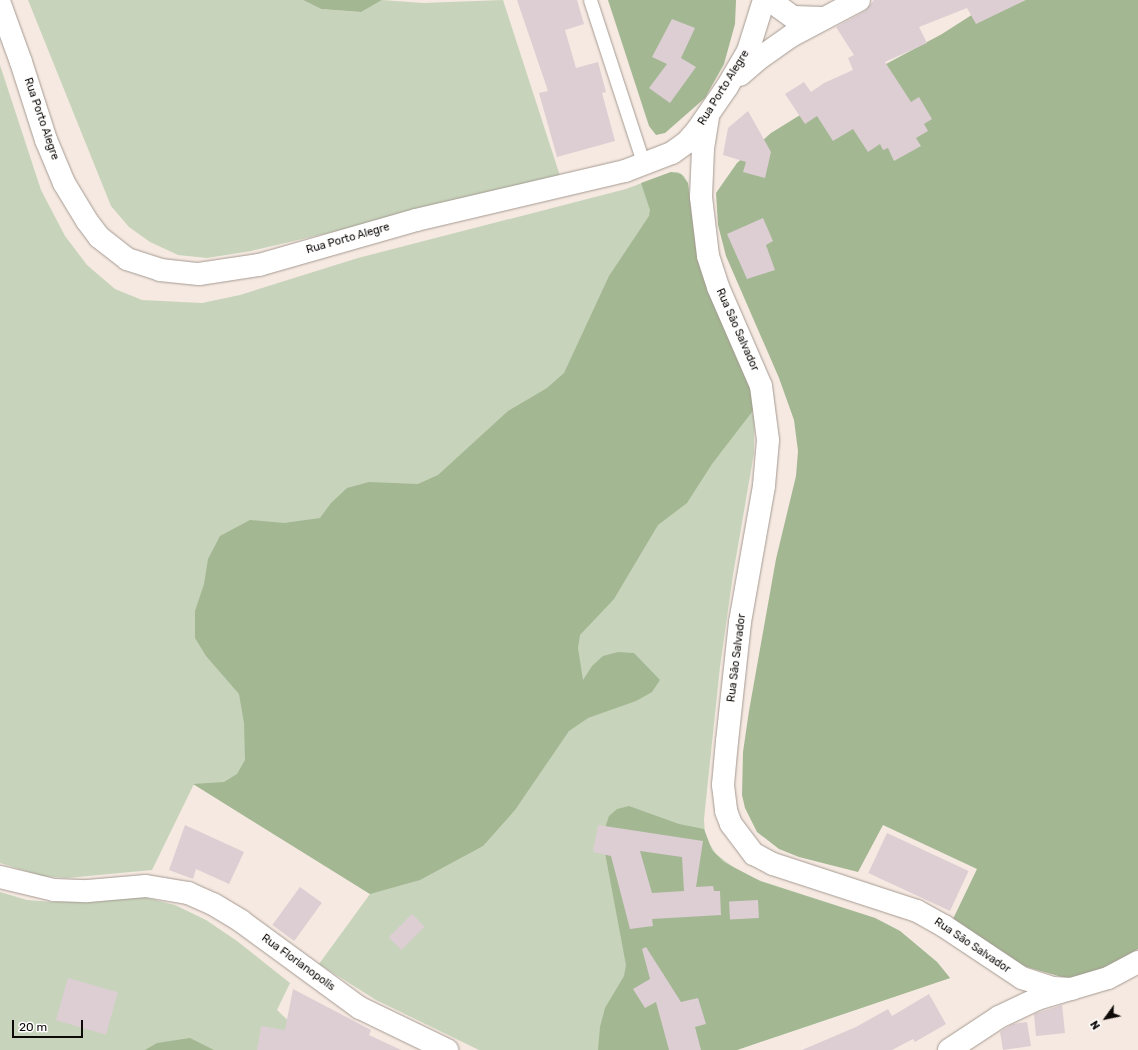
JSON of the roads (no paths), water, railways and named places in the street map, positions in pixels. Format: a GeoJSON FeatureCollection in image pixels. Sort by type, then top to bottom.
{"type":"FeatureCollection","features":[{"type":"Feature","properties":{"kind":"street","name":"Rua Porto Alegre"},"geometry":{"type":"LineString","coordinates":[[0,4],[21,62],[46,140],[76,204],[99,237],[112,250],[127,259],[160,270],[199,274],[237,270],[416,220],[554,189],[644,165],[672,154],[686,143],[708,117],[727,88],[748,51],[764,0]]}},
{"type":"Feature","properties":{"kind":"street"},"geometry":{"type":"LineString","coordinates":[[774,0],[779,7],[793,17],[808,19],[826,17]]}},
{"type":"Feature","properties":{"kind":"street"},"geometry":{"type":"LineString","coordinates":[[727,88],[771,50],[826,17],[859,0]]}},
{"type":"Feature","properties":{"kind":"street","name":"Rua São Salvador"},"geometry":{"type":"LineString","coordinates":[[708,117],[701,182],[702,216],[710,262],[726,306],[761,386],[768,420],[764,486],[740,622],[727,747],[724,785],[726,811],[731,824],[754,854],[773,864],[917,911],[944,926],[1022,978],[1053,988],[1072,989]]}},
{"type":"Feature","properties":{"kind":"street"},"geometry":{"type":"LineString","coordinates":[[672,154],[689,162],[701,182]]}},
{"type":"Feature","properties":{"kind":"street","name":"Rua Florianopolis"},"geometry":{"type":"LineString","coordinates":[[0,877],[54,890],[70,892],[146,886],[175,890],[213,904],[360,1008],[447,1050]]}},
{"type":"Feature","properties":{"kind":"street"},"geometry":{"type":"LineString","coordinates":[[949,1050],[999,1017],[1037,1000],[1108,978],[1138,962]]}},
{"type":"Feature","properties":{"kind":"lane"},"geometry":{"type":"LineString","coordinates":[[590,0],[644,165]]}}]}
